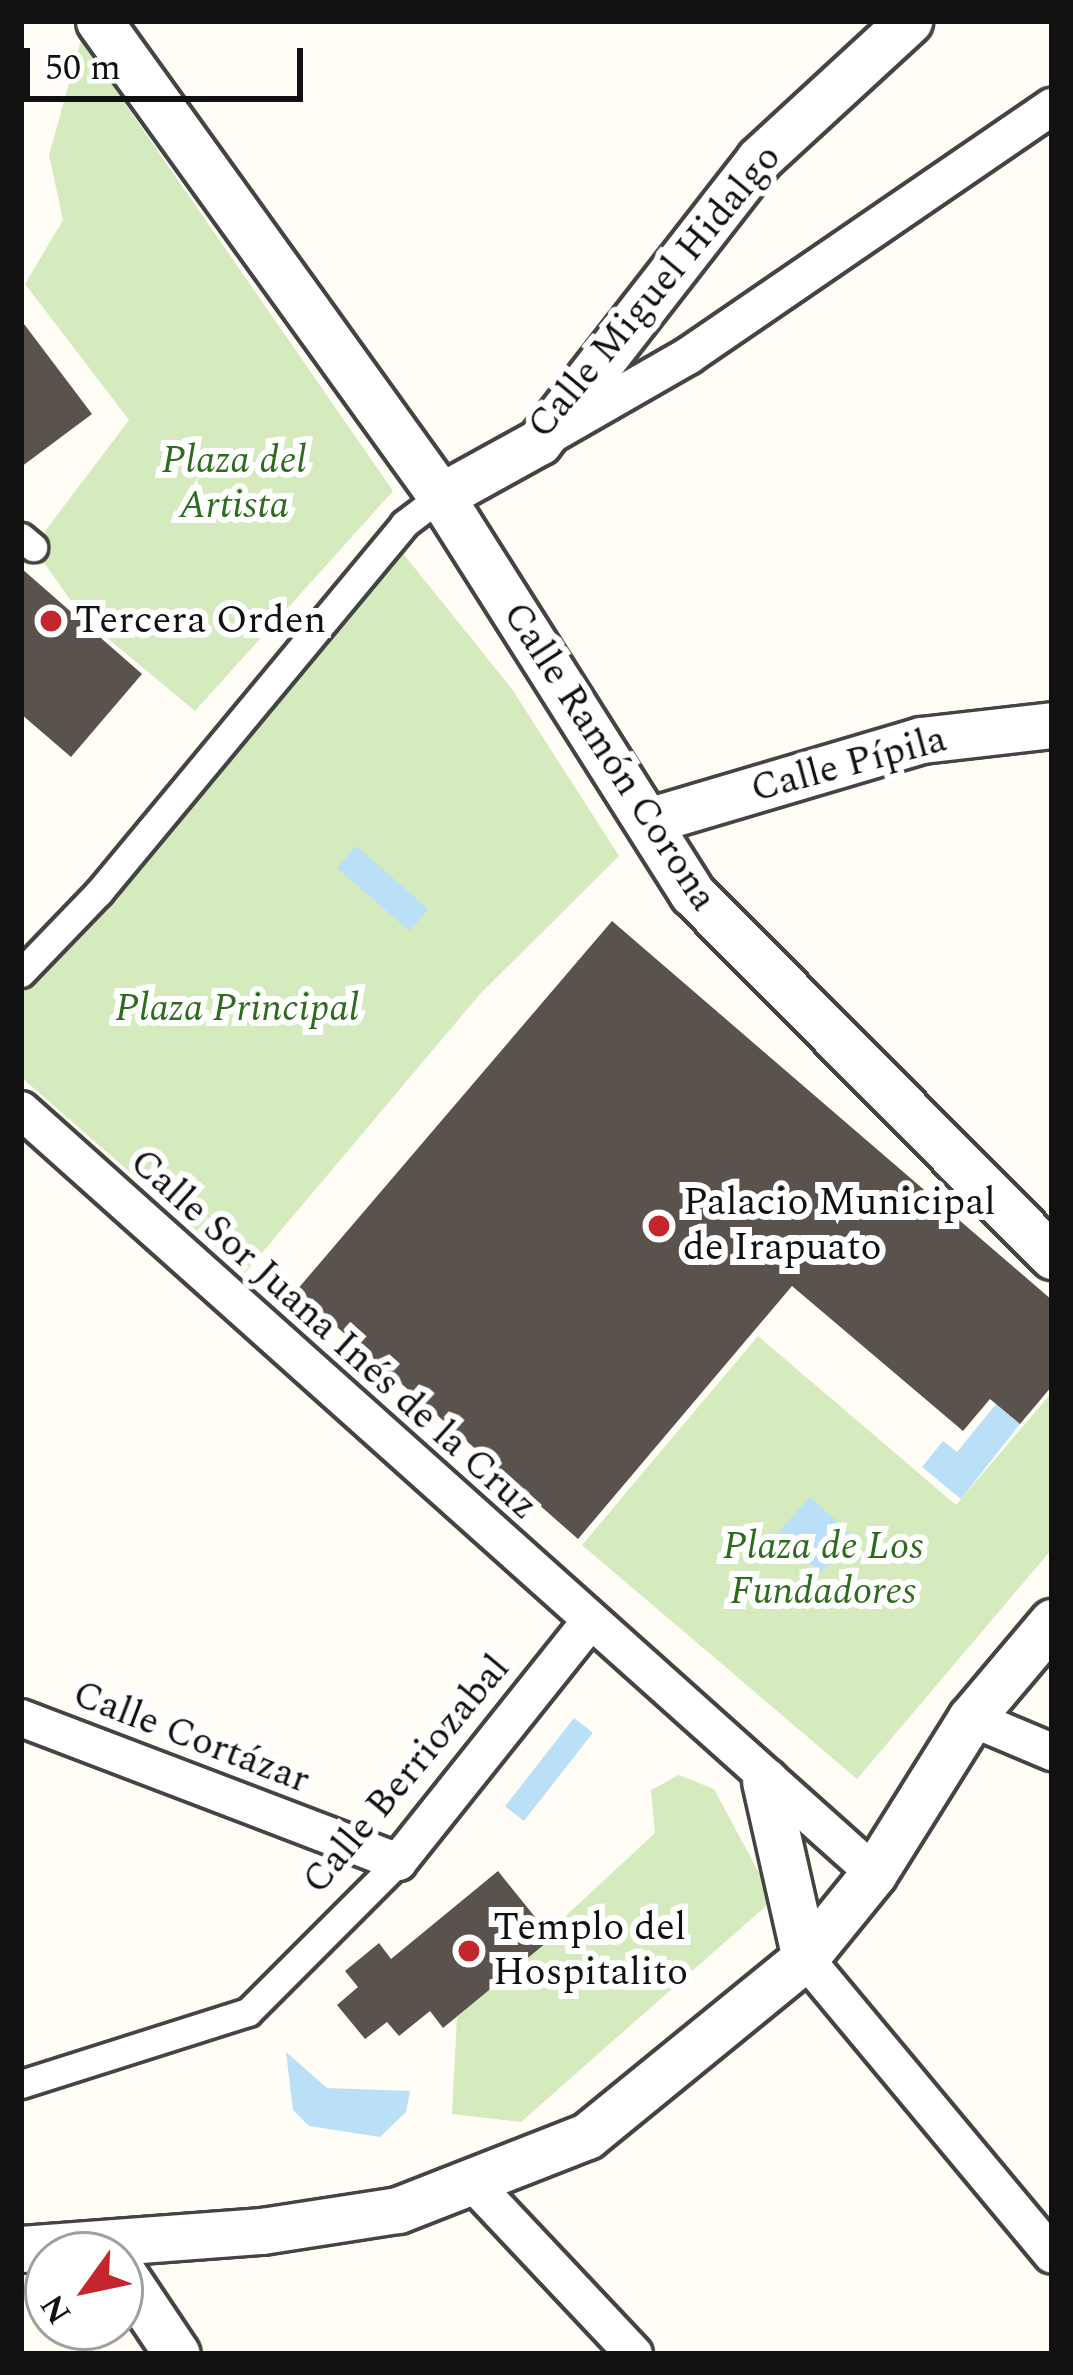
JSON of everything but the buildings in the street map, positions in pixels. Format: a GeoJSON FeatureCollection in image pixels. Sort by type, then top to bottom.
{"type":"FeatureCollection","features":[{"type":"Feature","properties":{"kind":"street","name":"Calle Ramón Corona"},"geometry":{"type":"LineString","coordinates":[[99,21],[441,496],[648,821],[724,931],[1052,1256]]}},
{"type":"Feature","properties":{"kind":"street","name":"Calle Miguel Hidalgo"},"geometry":{"type":"LineString","coordinates":[[441,496],[539,442],[759,159],[909,21]]}},
{"type":"Feature","properties":{"kind":"street"},"geometry":{"type":"LineString","coordinates":[[539,442],[688,356],[1052,106]]}},
{"type":"Feature","properties":{"kind":"street"},"geometry":{"type":"LineString","coordinates":[[21,974],[99,892],[404,524],[441,496]]}},
{"type":"Feature","properties":{"kind":"street","name":"Calle Pípila"},"geometry":{"type":"LineString","coordinates":[[648,821],[921,740],[1052,725]]}},
{"type":"Feature","properties":{"kind":"street","name":"Calle Sor Juana Inés de la Cruz"},"geometry":{"type":"LineString","coordinates":[[21,1110],[765,1781],[874,1873]]}},
{"type":"Feature","properties":{"kind":"street"},"geometry":{"type":"LineString","coordinates":[[144,2252],[398,2210],[586,2135],[805,1958],[874,1873],[971,1718],[1052,1622]]}},
{"type":"Feature","properties":{"kind":"street","name":"Calle Berriozabal"},"geometry":{"type":"LineString","coordinates":[[21,2084],[248,2012],[398,1862],[589,1623]]}},
{"type":"Feature","properties":{"kind":"street","name":"Calle Cortázar"},"geometry":{"type":"LineString","coordinates":[[21,1718],[398,1862]]}},
{"type":"Feature","properties":{"kind":"street"},"geometry":{"type":"LineString","coordinates":[[971,1718],[1052,1752]]}},
{"type":"Feature","properties":{"kind":"street"},"geometry":{"type":"LineString","coordinates":[[765,1781],[805,1958],[1052,2254]]}},
{"type":"Feature","properties":{"kind":"street"},"geometry":{"type":"LineString","coordinates":[[472,2182],[634,2354]]}},
{"type":"Feature","properties":{"kind":"street"},"geometry":{"type":"LineString","coordinates":[[144,2305],[177,2354]]}},
{"type":"Feature","properties":{"kind":"green space","name":"Plaza del Artista"},"geometry":{"type":"Polygon","coordinates":[[[81,40],[393,491],[195,711],[83,618],[33,547],[129,420],[25,284],[63,220],[49,155],[81,40]]]}},
{"type":"Feature","properties":{"kind":"green space","name":"Plaza Principal"},"geometry":{"type":"Polygon","coordinates":[[[401,551],[512,689],[619,856],[480,994],[245,1273],[21,1077],[21,985],[401,551]]]}},
{"type":"Feature","properties":{"kind":"green space","name":"Plaza de Los Fundadores"},"geometry":{"type":"Polygon","coordinates":[[[758,1336],[956,1505],[1052,1392],[1052,1549],[857,1779],[582,1545],[758,1336]]]}},
{"type":"Feature","properties":{"kind":"green space"},"geometry":{"type":"Polygon","coordinates":[[[679,1775],[714,1789],[765,1884],[767,1905],[521,2122],[452,2114],[457,2017],[655,1833],[651,1790],[679,1775]]]}},
{"type":"Feature","properties":{"kind":"water"},"geometry":{"type":"Polygon","coordinates":[[[356,846],[428,909],[409,931],[337,868],[356,846]]]}},
{"type":"Feature","properties":{"kind":"water"},"geometry":{"type":"Polygon","coordinates":[[[996,1404],[1020,1424],[961,1499],[922,1467],[943,1441],[957,1452],[996,1404]]]}},
{"type":"Feature","properties":{"kind":"water"},"geometry":{"type":"Polygon","coordinates":[[[810,1497],[854,1536],[821,1573],[777,1533],[810,1497]]]}},
{"type":"Feature","properties":{"kind":"water"},"geometry":{"type":"Polygon","coordinates":[[[574,1718],[593,1733],[524,1821],[505,1806],[574,1718]]]}},
{"type":"Feature","properties":{"kind":"water"},"geometry":{"type":"Polygon","coordinates":[[[286,2052],[327,2088],[410,2091],[406,2112],[380,2137],[309,2126],[293,2110],[286,2052]]]}},
{"type":"Feature","properties":{"kind":"place","name":"Tercera Orden"},"geometry":{"type":"Point","coordinates":[51,621]}},
{"type":"Feature","properties":{"kind":"place","name":"Palacio Municipal de Irapuato"},"geometry":{"type":"Point","coordinates":[659,1226]}},
{"type":"Feature","properties":{"kind":"place","name":"Templo del Hospitalito"},"geometry":{"type":"Point","coordinates":[469,1951]}}]}
